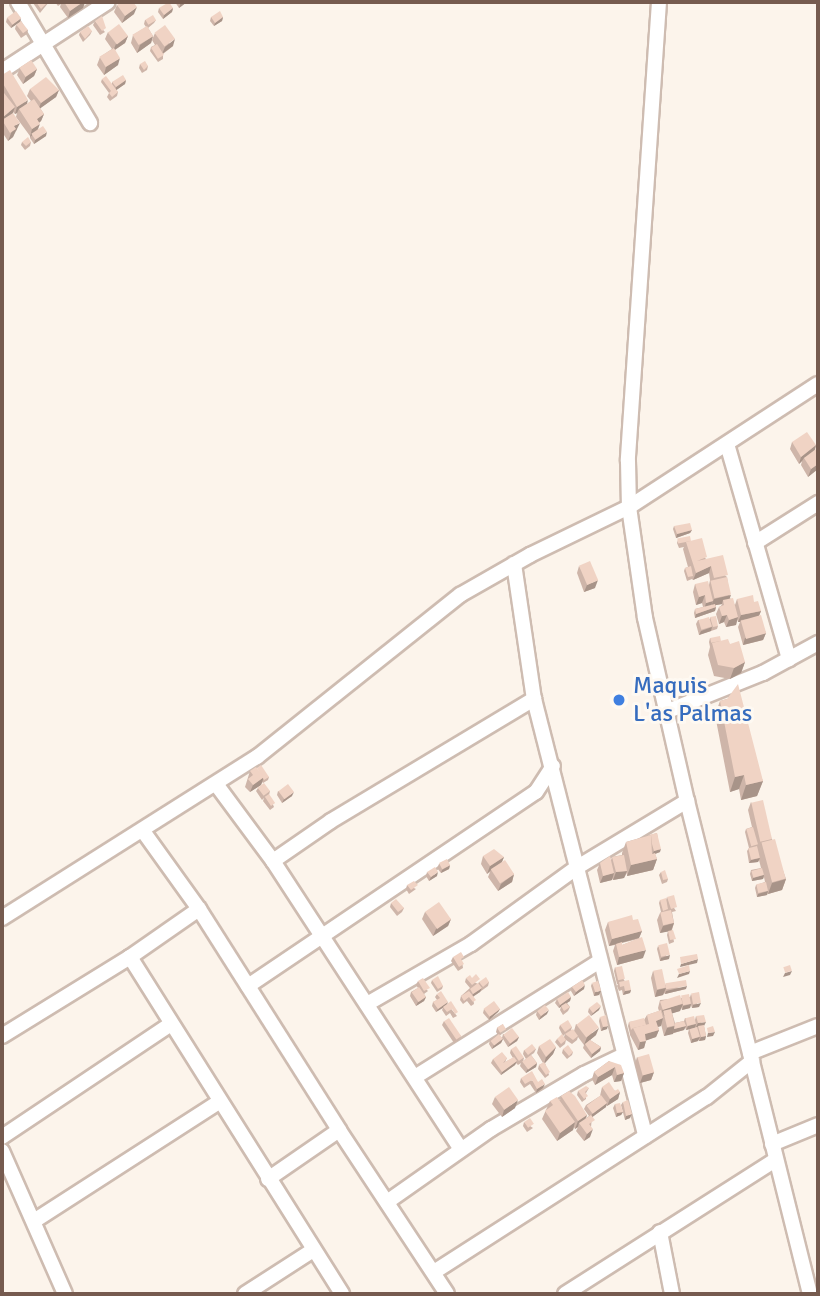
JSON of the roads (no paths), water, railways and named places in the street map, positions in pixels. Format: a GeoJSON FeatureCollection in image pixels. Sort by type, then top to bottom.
{"type":"FeatureCollection","features":[{"type":"Feature","properties":{"kind":"street"},"geometry":{"type":"LineString","coordinates":[[18,2],[90,123]]}},
{"type":"Feature","properties":{"kind":"street"},"geometry":{"type":"LineString","coordinates":[[2,71],[108,2]]}},
{"type":"Feature","properties":{"kind":"street"},"geometry":{"type":"LineString","coordinates":[[659,2],[628,460],[629,507],[645,618],[687,802],[810,1294]]}},
{"type":"Feature","properties":{"kind":"street"},"geometry":{"type":"LineString","coordinates":[[2,918],[216,784],[304,722],[460,595],[514,564],[629,507],[818,384]]}},
{"type":"Feature","properties":{"kind":"street"},"geometry":{"type":"LineString","coordinates":[[727,444],[789,659]]}},
{"type":"Feature","properties":{"kind":"street"},"geometry":{"type":"LineString","coordinates":[[755,542],[818,503]]}},
{"type":"Feature","properties":{"kind":"street"},"geometry":{"type":"LineString","coordinates":[[514,564],[534,699],[645,1136]]}},
{"type":"Feature","properties":{"kind":"street"},"geometry":{"type":"LineString","coordinates":[[668,711],[729,689],[818,643]]}},
{"type":"Feature","properties":{"kind":"street"},"geometry":{"type":"LineString","coordinates":[[273,861],[331,821],[534,699]]}},
{"type":"Feature","properties":{"kind":"street"},"geometry":{"type":"LineString","coordinates":[[248,986],[536,792],[553,766]]}},
{"type":"Feature","properties":{"kind":"street"},"geometry":{"type":"LineString","coordinates":[[216,784],[273,861],[460,1148]]}},
{"type":"Feature","properties":{"kind":"street"},"geometry":{"type":"LineString","coordinates":[[536,792],[561,802]]}},
{"type":"Feature","properties":{"kind":"street"},"geometry":{"type":"LineString","coordinates":[[367,1004],[471,944],[576,868],[687,802]]}},
{"type":"Feature","properties":{"kind":"street"},"geometry":{"type":"LineString","coordinates":[[143,831],[199,909],[447,1294]]}},
{"type":"Feature","properties":{"kind":"street"},"geometry":{"type":"LineString","coordinates":[[2,1036],[130,957],[199,909]]}},
{"type":"Feature","properties":{"kind":"street"},"geometry":{"type":"LineString","coordinates":[[130,957],[342,1294]]}},
{"type":"Feature","properties":{"kind":"street"},"geometry":{"type":"LineString","coordinates":[[415,1077],[505,1017],[600,961]]}},
{"type":"Feature","properties":{"kind":"street"},"geometry":{"type":"LineString","coordinates":[[2,1137],[171,1024]]}},
{"type":"Feature","properties":{"kind":"street"},"geometry":{"type":"LineString","coordinates":[[434,1272],[707,1097],[751,1057],[818,1026]]}},
{"type":"Feature","properties":{"kind":"street"},"geometry":{"type":"LineString","coordinates":[[387,1202],[460,1148],[584,1074],[624,1055]]}},
{"type":"Feature","properties":{"kind":"street"},"geometry":{"type":"LineString","coordinates":[[34,1221],[219,1101]]}},
{"type":"Feature","properties":{"kind":"street"},"geometry":{"type":"LineString","coordinates":[[772,1144],[818,1125]]}},
{"type":"Feature","properties":{"kind":"street"},"geometry":{"type":"LineString","coordinates":[[268,1179],[339,1130]]}},
{"type":"Feature","properties":{"kind":"street"},"geometry":{"type":"LineString","coordinates":[[2,1151],[65,1294]]}},
{"type":"Feature","properties":{"kind":"street"},"geometry":{"type":"LineString","coordinates":[[565,1294],[775,1160]]}},
{"type":"Feature","properties":{"kind":"street"},"geometry":{"type":"LineString","coordinates":[[660,1232],[672,1294]]}},
{"type":"Feature","properties":{"kind":"street"},"geometry":{"type":"LineString","coordinates":[[245,1294],[313,1250]]}},
{"type":"Feature","properties":{"kind":"place","name":"Maquis L'as Palmas"},"geometry":{"type":"Point","coordinates":[619,700]}}]}
